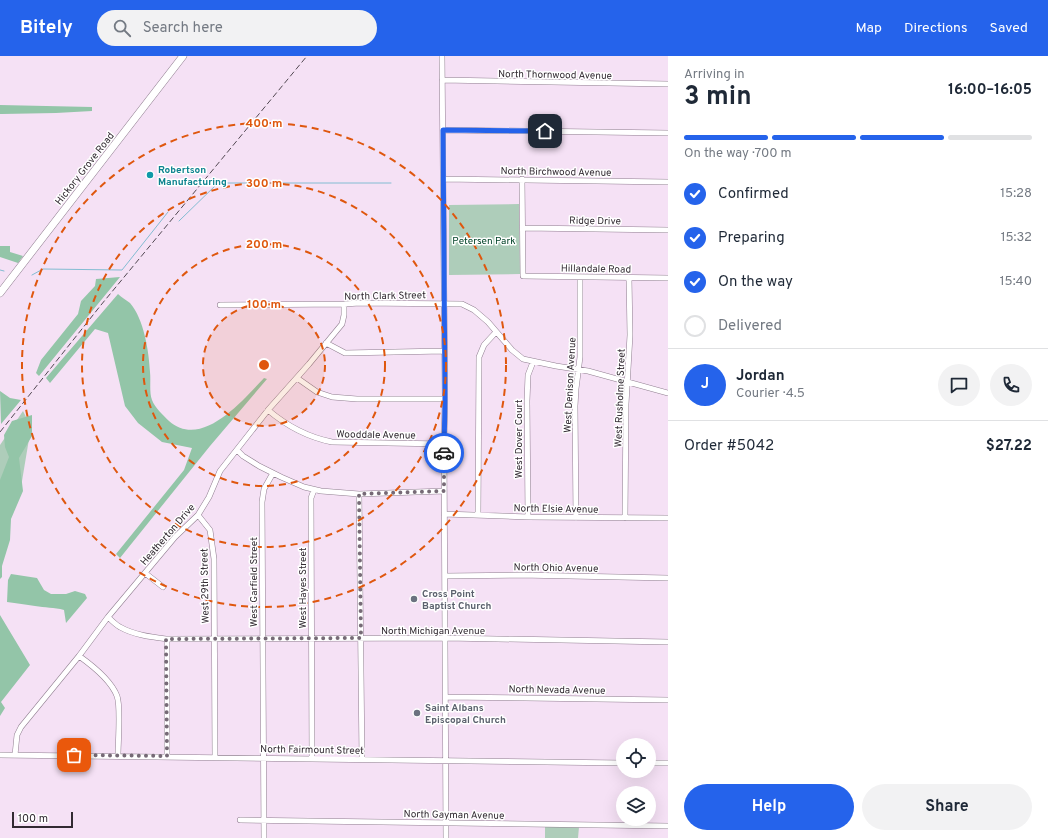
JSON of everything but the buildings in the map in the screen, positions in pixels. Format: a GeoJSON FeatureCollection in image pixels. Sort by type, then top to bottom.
{"type":"FeatureCollection","features":[{"type":"Feature","properties":{"kind":"main road","name":"Hickory Grove Road"},"geometry":{"type":"LineString","coordinates":[[0,292],[183,56]]}},
{"type":"Feature","properties":{"kind":"street"},"geometry":{"type":"LineString","coordinates":[[442,56],[445,399],[444,514],[446,638],[446,838]]}},
{"type":"Feature","properties":{"kind":"street","name":"North Thornwood Avenue"},"geometry":{"type":"LineString","coordinates":[[442,80],[668,84]]}},
{"type":"Feature","properties":{"kind":"street"},"geometry":{"type":"LineString","coordinates":[[443,130],[668,133]]}},
{"type":"Feature","properties":{"kind":"street","name":"North Birchwood Avenue"},"geometry":{"type":"LineString","coordinates":[[443,179],[668,182]]}},
{"type":"Feature","properties":{"kind":"street"},"geometry":{"type":"LineString","coordinates":[[522,179],[523,228]]}},
{"type":"Feature","properties":{"kind":"street","name":"Ridge Drive"},"geometry":{"type":"LineString","coordinates":[[523,228],[668,230]]}},
{"type":"Feature","properties":{"kind":"street","name":"Hillandale Road"},"geometry":{"type":"LineString","coordinates":[[523,228],[523,276],[668,278]]}},
{"type":"Feature","properties":{"kind":"street","name":"West Denison Avenue"},"geometry":{"type":"LineString","coordinates":[[576,518],[576,389],[580,369],[580,277]]}},
{"type":"Feature","properties":{"kind":"street","name":"West Rusholme Street"},"geometry":{"type":"LineString","coordinates":[[625,518],[625,439],[630,334],[630,278]]}},
{"type":"Feature","properties":{"kind":"street","name":"North Clark Street"},"geometry":{"type":"LineString","coordinates":[[220,305],[360,303],[462,304],[474,310],[517,355],[523,359],[533,362],[580,369],[668,393]]}},
{"type":"Feature","properties":{"kind":"street","name":"Heatherton Drive"},"geometry":{"type":"LineString","coordinates":[[15,755],[17,735],[21,726],[79,656],[108,617],[145,572],[175,537],[198,515],[209,497],[220,471],[268,410],[342,324],[344,304]]}},
{"type":"Feature","properties":{"kind":"street"},"geometry":{"type":"LineString","coordinates":[[478,515],[479,357],[484,345],[496,332]]}},
{"type":"Feature","properties":{"kind":"street"},"geometry":{"type":"LineString","coordinates":[[326,343],[345,353],[444,351]]}},
{"type":"Feature","properties":{"kind":"street","name":"West Dover Court"},"geometry":{"type":"LineString","coordinates":[[528,517],[527,402],[528,375],[533,362]]}},
{"type":"Feature","properties":{"kind":"street"},"geometry":{"type":"LineString","coordinates":[[297,378],[317,392],[332,397],[357,399],[445,399]]}},
{"type":"Feature","properties":{"kind":"street","name":"Wooddale Avenue"},"geometry":{"type":"LineString","coordinates":[[268,410],[300,432],[317,439],[332,442],[444,444]]}},
{"type":"Feature","properties":{"kind":"street"},"geometry":{"type":"LineString","coordinates":[[236,450],[243,456],[273,473],[314,490],[359,494],[444,491]]}},
{"type":"Feature","properties":{"kind":"street","name":"West Garfield Street"},"geometry":{"type":"LineString","coordinates":[[264,838],[262,502],[264,489],[273,473]]}},
{"type":"Feature","properties":{"kind":"street","name":"West Hayes Street"},"geometry":{"type":"LineString","coordinates":[[312,759],[311,498],[314,490]]}},
{"type":"Feature","properties":{"kind":"street"},"geometry":{"type":"LineString","coordinates":[[359,494],[362,759]]}},
{"type":"Feature","properties":{"kind":"street","name":"North Elsie Avenue"},"geometry":{"type":"LineString","coordinates":[[444,514],[576,518],[668,518]]}},
{"type":"Feature","properties":{"kind":"street","name":"West 29th Street"},"geometry":{"type":"LineString","coordinates":[[198,515],[210,530],[214,559],[215,757]]}},
{"type":"Feature","properties":{"kind":"street"},"geometry":{"type":"LineString","coordinates":[[145,572],[163,587]]}},
{"type":"Feature","properties":{"kind":"street","name":"North Ohio Avenue"},"geometry":{"type":"LineString","coordinates":[[445,576],[520,575],[668,578]]}},
{"type":"Feature","properties":{"kind":"street","name":"North Michigan Avenue"},"geometry":{"type":"LineString","coordinates":[[108,617],[119,627],[146,636],[166,639],[446,638],[668,642]]}},
{"type":"Feature","properties":{"kind":"street"},"geometry":{"type":"LineString","coordinates":[[166,639],[167,756]]}},
{"type":"Feature","properties":{"kind":"street"},"geometry":{"type":"LineString","coordinates":[[79,656],[89,663],[110,684],[118,697],[118,755]]}},
{"type":"Feature","properties":{"kind":"street","name":"North Nevada Avenue"},"geometry":{"type":"LineString","coordinates":[[446,697],[668,700]]}},
{"type":"Feature","properties":{"kind":"street","name":"North Fairmount Street"},"geometry":{"type":"LineString","coordinates":[[0,755],[118,755],[616,763]]}},
{"type":"Feature","properties":{"kind":"street"},"geometry":{"type":"LineString","coordinates":[[656,763],[668,763]]}},
{"type":"Feature","properties":{"kind":"street","name":"North Gayman Avenue"},"geometry":{"type":"LineString","coordinates":[[240,820],[668,826]]}},
{"type":"Feature","properties":{"kind":"green space"},"geometry":{"type":"Polygon","coordinates":[[[0,105],[92,107],[92,111],[0,114],[0,105]]]}},
{"type":"Feature","properties":{"kind":"green space","name":"Petersen Park"},"geometry":{"type":"Polygon","coordinates":[[[519,204],[520,274],[449,275],[449,205],[519,204]]]}},
{"type":"Feature","properties":{"kind":"green space"},"geometry":{"type":"Polygon","coordinates":[[[0,246],[10,246],[10,252],[23,256],[18,263],[0,257],[0,246]]]}},
{"type":"Feature","properties":{"kind":"green space"},"geometry":{"type":"Polygon","coordinates":[[[120,277],[39,376],[36,373],[41,360],[78,314],[81,301],[95,286],[96,279],[120,277]]]}},
{"type":"Feature","properties":{"kind":"green space"},"geometry":{"type":"Polygon","coordinates":[[[118,294],[130,303],[139,318],[145,336],[152,400],[159,411],[169,421],[182,428],[195,430],[208,426],[221,419],[233,409],[264,378],[267,379],[210,446],[120,558],[116,554],[184,470],[192,448],[162,442],[138,423],[125,406],[108,333],[95,329],[50,383],[46,378],[118,294]]]}},
{"type":"Feature","properties":{"kind":"green space"},"geometry":{"type":"Polygon","coordinates":[[[0,391],[10,398],[21,400],[1,424],[0,391]]]}},
{"type":"Feature","properties":{"kind":"green space"},"geometry":{"type":"Polygon","coordinates":[[[23,411],[31,427],[20,493],[0,537],[0,445],[23,411]]]}},
{"type":"Feature","properties":{"kind":"green space"},"geometry":{"type":"Polygon","coordinates":[[[32,415],[32,436],[19,458],[23,491],[11,519],[10,540],[2,566],[2,577],[0,579],[0,480],[9,457],[5,447],[4,435],[12,421],[32,415]]]}},
{"type":"Feature","properties":{"kind":"green space"},"geometry":{"type":"Polygon","coordinates":[[[11,574],[37,578],[44,590],[51,594],[66,594],[75,591],[85,594],[87,598],[66,623],[64,610],[7,602],[8,580],[11,574]]]}},
{"type":"Feature","properties":{"kind":"green space"},"geometry":{"type":"Polygon","coordinates":[[[0,615],[30,665],[1,702],[5,708],[0,716],[0,615]]]}},
{"type":"Feature","properties":{"kind":"green space"},"geometry":{"type":"Polygon","coordinates":[[[545,826],[579,827],[578,838],[545,838],[545,826]]]}},
{"type":"Feature","properties":{"kind":"waterway"},"geometry":{"type":"LineString","coordinates":[[179,221],[218,183],[391,183]]}},
{"type":"Feature","properties":{"kind":"waterway"},"geometry":{"type":"LineString","coordinates":[[32,275],[43,269],[122,270],[168,212]]}},
{"type":"Feature","properties":{"kind":"waterway"},"geometry":{"type":"LineString","coordinates":[[0,270],[4,271]]}},
{"type":"Feature","properties":{"kind":"railway"},"geometry":{"type":"LineString","coordinates":[[0,432],[101,305],[307,56]]}},
{"type":"Feature","properties":{"kind":"way so far"},"geometry":{"type":"LineString","coordinates":[[74,755],[167,756],[166,639],[361,638],[359,494],[444,491],[444,453]]}},
{"type":"Feature","properties":{"kind":"place","name":"Robertson Manufacturing"},"geometry":{"type":"Point","coordinates":[150,175]}},
{"type":"Feature","properties":{"kind":"place","name":"Cross Point Baptist Church"},"geometry":{"type":"Point","coordinates":[414,599]}},
{"type":"Feature","properties":{"kind":"place","name":"Saint Albans Episcopal Church"},"geometry":{"type":"Point","coordinates":[417,713]}},
{"type":"Feature","properties":{"kind":"route"},"geometry":{"type":"LineString","coordinates":[[444,453],[443,130],[545,131]]}}]}
